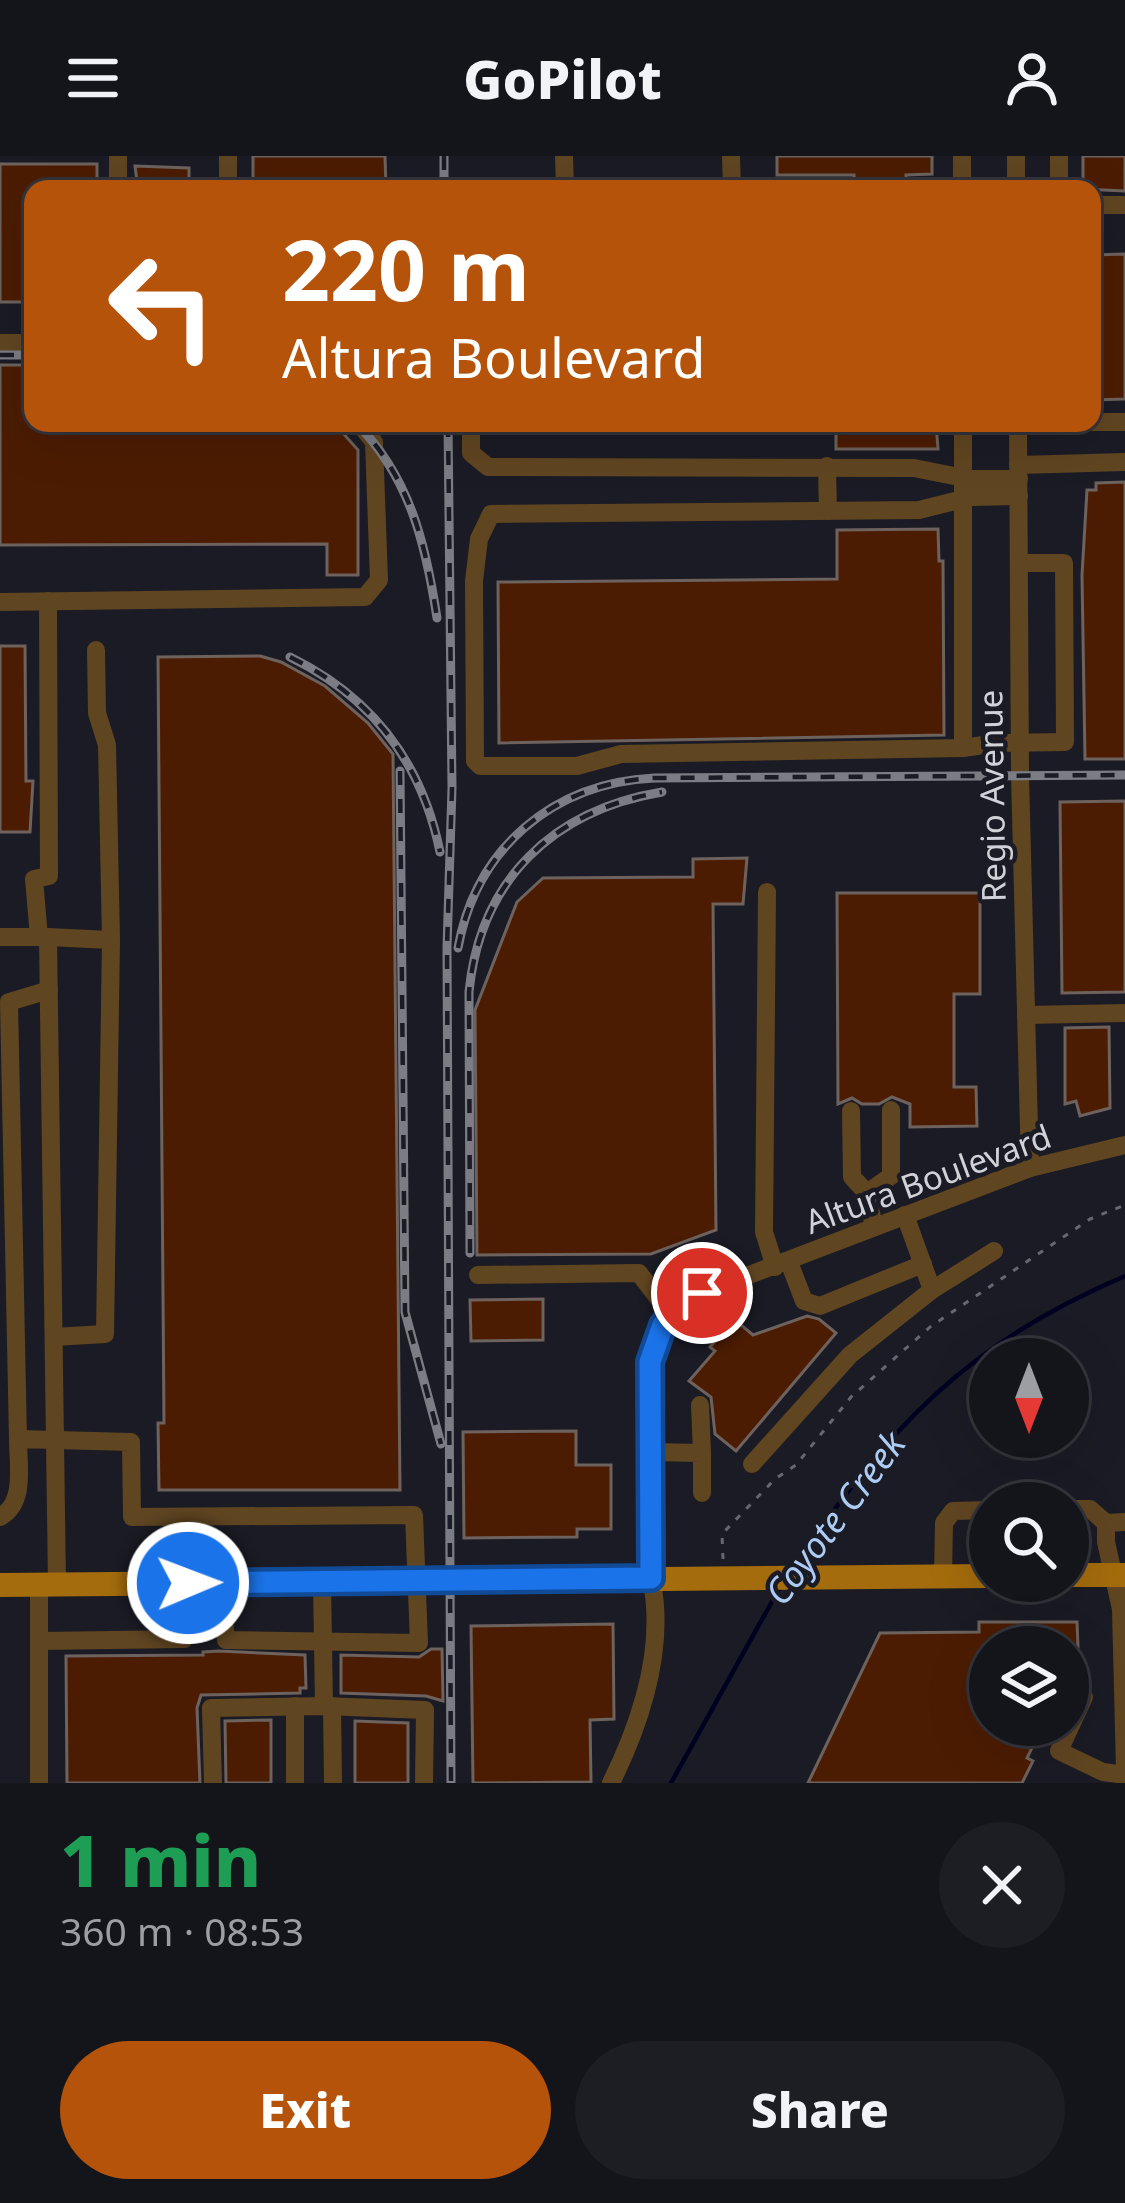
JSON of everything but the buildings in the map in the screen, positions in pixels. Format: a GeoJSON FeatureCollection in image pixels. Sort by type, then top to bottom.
{"type":"FeatureCollection","features":[{"type":"Feature","properties":{"kind":"main road"},"geometry":{"type":"LineString","coordinates":[[0,1585],[969,1576]]}},
{"type":"Feature","properties":{"kind":"street"},"geometry":{"type":"LineString","coordinates":[[0,602],[365,597],[379,580],[374,442],[366,432]]}},
{"type":"Feature","properties":{"kind":"street"},"geometry":{"type":"LineString","coordinates":[[471,432],[472,454],[488,467],[922,468],[963,478],[1018,480]]}},
{"type":"Feature","properties":{"kind":"street"},"geometry":{"type":"LineString","coordinates":[[963,432],[963,748]]}},
{"type":"Feature","properties":{"kind":"street","name":"Regio Avenue"},"geometry":{"type":"LineString","coordinates":[[1018,432],[1030,1168]]}},
{"type":"Feature","properties":{"kind":"street"},"geometry":{"type":"LineString","coordinates":[[1019,563],[1064,563],[1065,742],[622,754],[558,767],[480,766],[475,761],[474,581],[479,539],[491,514],[919,510],[1018,480],[1125,462]]}},
{"type":"Feature","properties":{"kind":"street"},"geometry":{"type":"LineString","coordinates":[[827,466],[828,511]]}},
{"type":"Feature","properties":{"kind":"street"},"geometry":{"type":"LineString","coordinates":[[38,1783],[39,1641],[48,1585],[55,1440],[49,990],[34,879],[49,876],[48,601]]}},
{"type":"Feature","properties":{"kind":"street"},"geometry":{"type":"LineString","coordinates":[[54,1337],[105,1334],[111,940],[107,746],[97,713],[97,650]]}},
{"type":"Feature","properties":{"kind":"street"},"geometry":{"type":"LineString","coordinates":[[767,892],[764,1232],[804,1300],[820,1306],[923,1264]]}},
{"type":"Feature","properties":{"kind":"street"},"geometry":{"type":"LineString","coordinates":[[0,937],[111,940]]}},
{"type":"Feature","properties":{"kind":"street"},"geometry":{"type":"LineString","coordinates":[[0,1517],[11,1511],[18,1498],[19,1439],[6,1262],[9,1002],[49,990]]}},
{"type":"Feature","properties":{"kind":"street"},"geometry":{"type":"LineString","coordinates":[[1026,1016],[1125,1013]]}},
{"type":"Feature","properties":{"kind":"street"},"geometry":{"type":"LineString","coordinates":[[867,1193],[891,1176],[891,1110]]}},
{"type":"Feature","properties":{"kind":"street"},"geometry":{"type":"LineString","coordinates":[[851,1112],[852,1177],[867,1193],[874,1227]]}},
{"type":"Feature","properties":{"kind":"street","name":"Altura Boulevard"},"geometry":{"type":"LineString","coordinates":[[671,1316],[702,1293],[905,1215],[1030,1168],[1125,1145]]}},
{"type":"Feature","properties":{"kind":"street"},"geometry":{"type":"LineString","coordinates":[[905,1215],[932,1290]]}},
{"type":"Feature","properties":{"kind":"street"},"geometry":{"type":"LineString","coordinates":[[752,1464],[850,1355],[932,1290],[994,1251]]}},
{"type":"Feature","properties":{"kind":"street"},"geometry":{"type":"LineString","coordinates":[[6,1262],[53,1262]]}},
{"type":"Feature","properties":{"kind":"street"},"geometry":{"type":"LineString","coordinates":[[478,1275],[639,1274],[671,1316],[657,1336],[650,1362],[651,1578],[657,1606],[652,1664],[626,1753],[611,1783]]}},
{"type":"Feature","properties":{"kind":"street"},"geometry":{"type":"LineString","coordinates":[[700,1405],[702,1493]]}},
{"type":"Feature","properties":{"kind":"street"},"geometry":{"type":"LineString","coordinates":[[19,1439],[131,1442],[132,1517],[414,1515],[418,1643],[226,1640],[220,1583]]}},
{"type":"Feature","properties":{"kind":"street"},"geometry":{"type":"LineString","coordinates":[[651,1452],[702,1453]]}},
{"type":"Feature","properties":{"kind":"street"},"geometry":{"type":"LineString","coordinates":[[943,1576],[944,1523],[953,1511],[969,1511]]}},
{"type":"Feature","properties":{"kind":"street"},"geometry":{"type":"LineString","coordinates":[[1061,1746],[1059,1750],[1103,1772],[1124,1776],[1115,1522]]}},
{"type":"Feature","properties":{"kind":"street"},"geometry":{"type":"LineString","coordinates":[[322,1582],[333,1783]]}},
{"type":"Feature","properties":{"kind":"street"},"geometry":{"type":"LineString","coordinates":[[39,1641],[184,1639],[190,1629],[188,1583]]}},
{"type":"Feature","properties":{"kind":"street"},"geometry":{"type":"LineString","coordinates":[[295,1706],[295,1783]]}},
{"type":"Feature","properties":{"kind":"street"},"geometry":{"type":"LineString","coordinates":[[213,1783],[211,1708],[328,1706],[425,1710],[424,1783]]}},
{"type":"Feature","properties":{"kind":"path"},"geometry":{"type":"LineString","coordinates":[[726,1577],[722,1534],[775,1479],[796,1465],[851,1397],[930,1327],[1090,1219],[1125,1205]]}},
{"type":"Feature","properties":{"kind":"waterway","name":"Coyote Creek"},"geometry":{"type":"LineString","coordinates":[[792,1570],[862,1474],[934,1396],[1019,1331],[1125,1276]]}},
{"type":"Feature","properties":{"kind":"waterway","name":"Coyote Creek"},"geometry":{"type":"LineString","coordinates":[[671,1783],[779,1589]]}},
{"type":"Feature","properties":{"kind":"railway"},"geometry":{"type":"LineString","coordinates":[[444,156],[444,180]]}},
{"type":"Feature","properties":{"kind":"railway"},"geometry":{"type":"LineString","coordinates":[[0,355],[24,355]]}},
{"type":"Feature","properties":{"kind":"railway"},"geometry":{"type":"LineString","coordinates":[[364,432],[390,466],[413,513],[437,618]]}},
{"type":"Feature","properties":{"kind":"railway"},"geometry":{"type":"LineString","coordinates":[[448,432],[451,1783]]}},
{"type":"Feature","properties":{"kind":"railway"},"geometry":{"type":"LineString","coordinates":[[290,657],[346,692],[389,736],[420,790],[440,852]]}},
{"type":"Feature","properties":{"kind":"railway"},"geometry":{"type":"LineString","coordinates":[[400,771],[405,1312],[441,1444]]}},
{"type":"Feature","properties":{"kind":"railway"},"geometry":{"type":"LineString","coordinates":[[458,948],[482,880],[525,827],[583,793],[617,783],[654,778],[1125,775]]}},
{"type":"Feature","properties":{"kind":"railway"},"geometry":{"type":"LineString","coordinates":[[470,1253],[469,992],[489,916],[506,884],[556,833],[623,801],[662,792]]}},
{"type":"Feature","properties":{"kind":"route"},"geometry":{"type":"LineString","coordinates":[[188,1583],[651,1578],[650,1362],[663,1325],[702,1293]]}}]}
